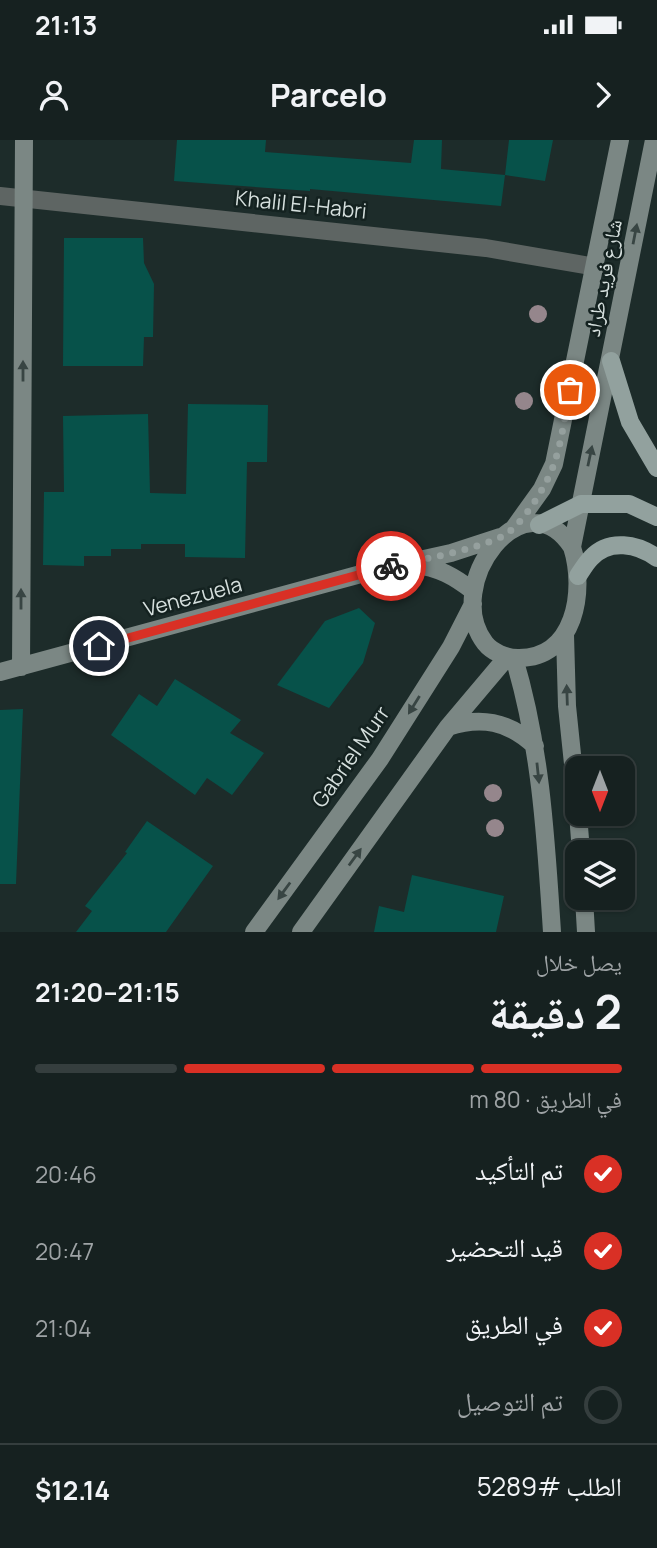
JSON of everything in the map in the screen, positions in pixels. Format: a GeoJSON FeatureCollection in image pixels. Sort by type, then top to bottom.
{"type":"FeatureCollection","features":[{"type":"Feature","properties":{"kind":"main road"},"geometry":{"type":"LineString","coordinates":[[21,667],[24,140]]}},
{"type":"Feature","properties":{"kind":"main road","name":"شارع فريد طراد"},"geometry":{"type":"LineString","coordinates":[[508,532],[542,489],[554,464],[620,140]]}},
{"type":"Feature","properties":{"kind":"main road","name":"شارع فريد طراد"},"geometry":{"type":"LineString","coordinates":[[572,548],[654,140]]}},
{"type":"Feature","properties":{"kind":"main road"},"geometry":{"type":"LineString","coordinates":[[611,361],[630,422],[657,468]]}},
{"type":"Feature","properties":{"kind":"main road"},"geometry":{"type":"LineString","coordinates":[[539,525],[581,504],[629,504],[657,517]]}},
{"type":"Feature","properties":{"kind":"main road"},"geometry":{"type":"LineString","coordinates":[[531,524],[539,525],[560,533],[572,548],[578,576],[573,617],[565,635],[557,644],[537,656],[511,658],[492,650],[484,642],[475,622],[474,596],[483,558],[508,532],[531,524]]}},
{"type":"Feature","properties":{"kind":"main road","name":"Venezuela"},"geometry":{"type":"LineString","coordinates":[[0,672],[451,553],[508,532]]}},
{"type":"Feature","properties":{"kind":"main road"},"geometry":{"type":"LineString","coordinates":[[578,576],[591,558],[604,548],[635,545],[657,558]]}},
{"type":"Feature","properties":{"kind":"main road","name":"Venezuela"},"geometry":{"type":"LineString","coordinates":[[398,565],[438,569],[457,578],[474,596]]}},
{"type":"Feature","properties":{"kind":"main road","name":"Gabriel Murr"},"geometry":{"type":"LineString","coordinates":[[254,932],[380,759],[451,648],[474,596]]}},
{"type":"Feature","properties":{"kind":"main road"},"geometry":{"type":"LineString","coordinates":[[565,635],[567,706],[572,756]]}},
{"type":"Feature","properties":{"kind":"main road"},"geometry":{"type":"LineString","coordinates":[[301,932],[447,727],[511,658]]}},
{"type":"Feature","properties":{"kind":"main road"},"geometry":{"type":"LineString","coordinates":[[511,658],[527,702],[535,746],[552,932]]}},
{"type":"Feature","properties":{"kind":"main road"},"geometry":{"type":"LineString","coordinates":[[447,727],[478,720],[494,722],[523,735],[535,746]]}},
{"type":"Feature","properties":{"kind":"main road"},"geometry":{"type":"LineString","coordinates":[[585,910],[586,932]]}},
{"type":"Feature","properties":{"kind":"street","name":"Khalil El-Habri"},"geometry":{"type":"LineString","coordinates":[[0,196],[486,248],[596,267]]}},
{"type":"Feature","properties":{"kind":"building"},"geometry":{"type":"Polygon","coordinates":[[[177,140],[266,140],[265,152],[411,163],[414,140],[442,140],[441,169],[505,175],[501,206],[310,189],[174,181],[177,140]]]}},
{"type":"Feature","properties":{"kind":"building"},"geometry":{"type":"Polygon","coordinates":[[[509,140],[553,140],[545,181],[505,175],[509,140]]]}},
{"type":"Feature","properties":{"kind":"building"},"geometry":{"type":"Polygon","coordinates":[[[64,238],[143,238],[144,263],[154,284],[153,337],[144,337],[143,366],[63,366],[64,238]]]}},
{"type":"Feature","properties":{"kind":"building"},"geometry":{"type":"Polygon","coordinates":[[[188,404],[268,405],[267,462],[247,462],[245,558],[185,557],[185,544],[141,544],[141,549],[111,549],[111,556],[84,556],[84,566],[43,565],[44,492],[64,492],[63,416],[148,414],[150,493],[186,494],[188,404]]]}},
{"type":"Feature","properties":{"kind":"building"},"geometry":{"type":"Polygon","coordinates":[[[359,608],[375,623],[363,663],[329,708],[277,685],[325,621],[359,608]]]}},
{"type":"Feature","properties":{"kind":"building"},"geometry":{"type":"Polygon","coordinates":[[[175,679],[241,720],[230,733],[264,753],[232,795],[207,778],[195,795],[111,735],[139,694],[157,706],[175,679]]]}},
{"type":"Feature","properties":{"kind":"building"},"geometry":{"type":"Polygon","coordinates":[[[23,709],[16,884],[0,884],[0,710],[23,709]]]}},
{"type":"Feature","properties":{"kind":"building"},"geometry":{"type":"Polygon","coordinates":[[[147,821],[213,866],[166,932],[76,932],[92,911],[85,906],[127,853],[125,852],[147,821]]]}},
{"type":"Feature","properties":{"kind":"building"},"geometry":{"type":"Polygon","coordinates":[[[412,875],[504,896],[496,932],[374,932],[379,906],[404,912],[412,875]]]}},
{"type":"Feature","properties":{"kind":"way so far"},"geometry":{"type":"LineString","coordinates":[[391,566],[451,553],[502,537],[514,528],[542,489],[554,464],[570,390]]}},
{"type":"Feature","properties":{"kind":"route"},"geometry":{"type":"LineString","coordinates":[[99,646],[391,566]]}}]}
